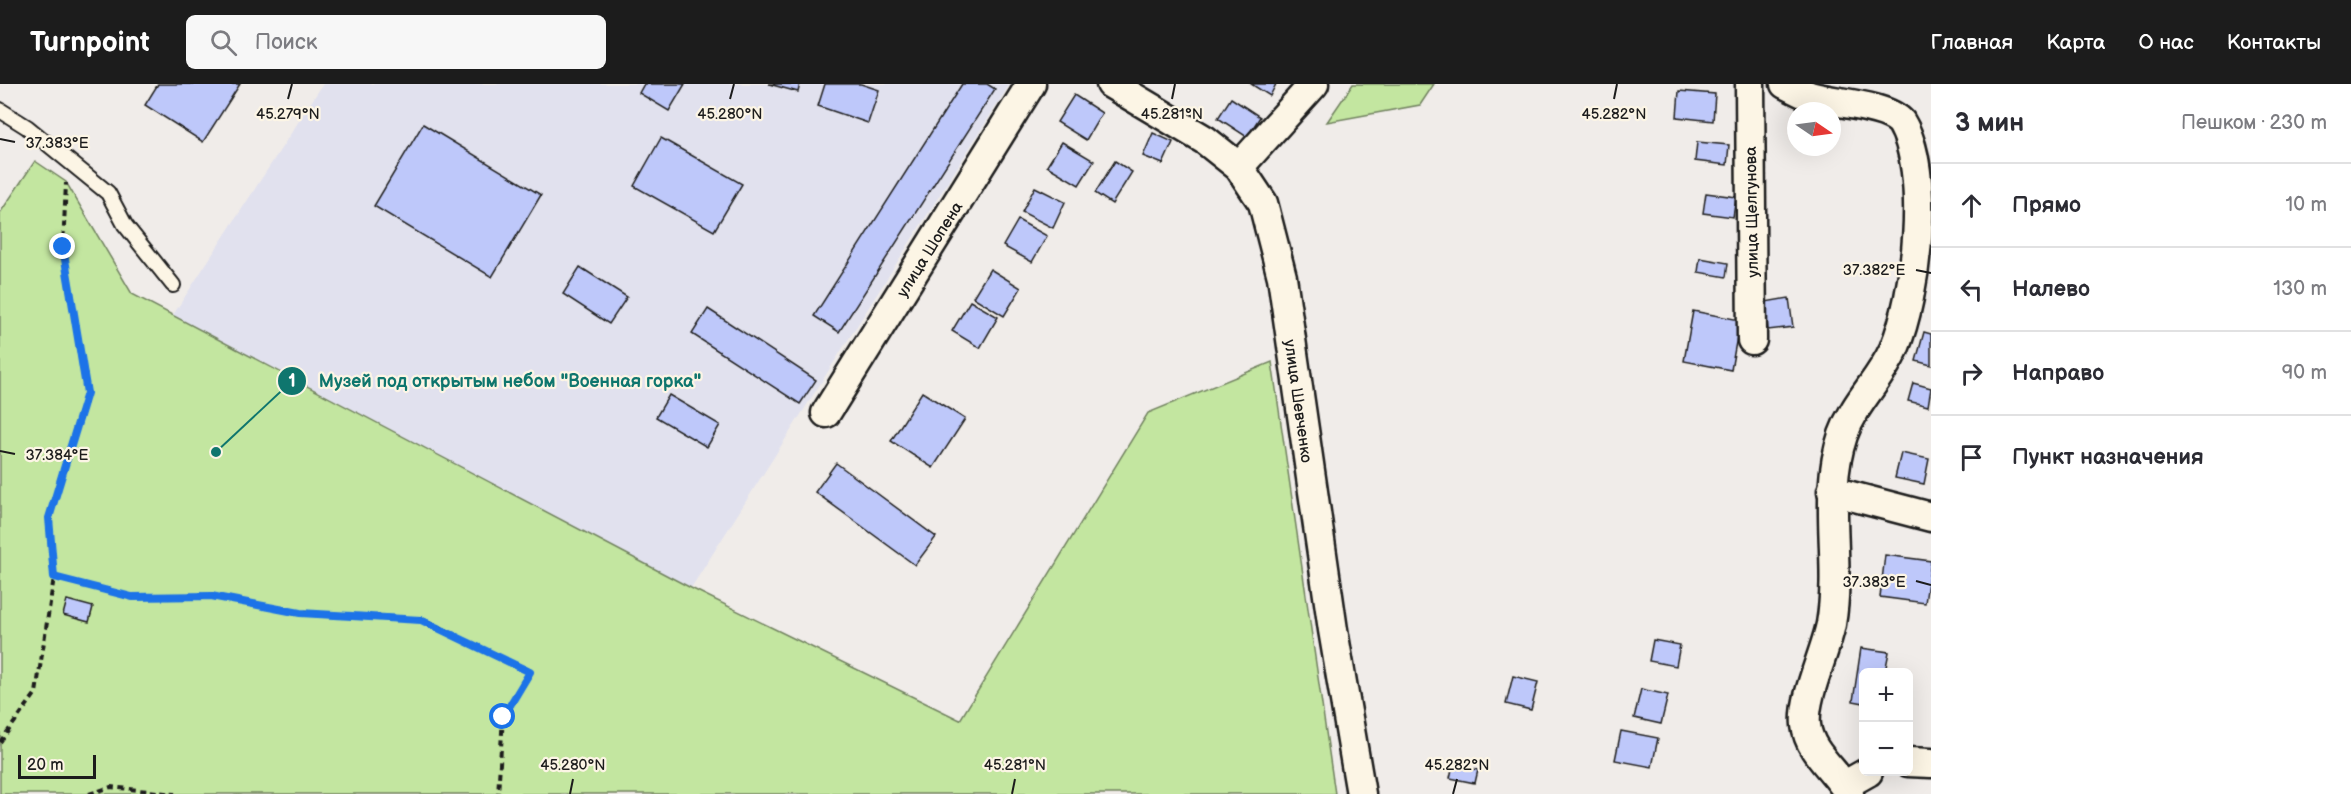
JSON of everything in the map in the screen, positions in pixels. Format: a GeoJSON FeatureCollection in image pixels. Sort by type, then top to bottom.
{"type":"FeatureCollection","features":[{"type":"Feature","properties":{"kind":"street","name":"улица Шопена"},"geometry":{"type":"LineString","coordinates":[[826,413],[1031,84]]}},
{"type":"Feature","properties":{"kind":"street","name":"улица Шевченко"},"geometry":{"type":"LineString","coordinates":[[1111,84],[1204,140],[1239,166],[1263,203],[1282,277],[1331,618],[1361,794]]}},
{"type":"Feature","properties":{"kind":"street"},"geometry":{"type":"LineString","coordinates":[[1239,166],[1314,84]]}},
{"type":"Feature","properties":{"kind":"street","name":"улица Щелгунова"},"geometry":{"type":"LineString","coordinates":[[1750,84],[1752,340]]}},
{"type":"Feature","properties":{"kind":"street"},"geometry":{"type":"LineString","coordinates":[[1785,84],[1809,95],[1884,112],[1900,120],[1912,140],[1922,166],[1926,195],[1910,297],[1894,348],[1877,382],[1855,407],[1843,436],[1832,491],[1834,581],[1831,624],[1808,701],[1806,726],[1816,750],[1854,784]]}},
{"type":"Feature","properties":{"kind":"street"},"geometry":{"type":"LineString","coordinates":[[1832,491],[1931,517]]}},
{"type":"Feature","properties":{"kind":"street"},"geometry":{"type":"LineString","coordinates":[[1913,762],[1931,763]]}},
{"type":"Feature","properties":{"kind":"lane"},"geometry":{"type":"LineString","coordinates":[[0,110],[27,127],[108,193],[125,225],[173,285]]}},
{"type":"Feature","properties":{"kind":"path"},"geometry":{"type":"LineString","coordinates":[[0,742],[36,693],[54,577],[49,518],[87,393],[63,247],[67,158]]}},
{"type":"Feature","properties":{"kind":"path"},"geometry":{"type":"LineString","coordinates":[[54,577],[132,597],[211,596],[300,613],[421,620],[530,672],[503,717],[498,794]]}},
{"type":"Feature","properties":{"kind":"path"},"geometry":{"type":"LineString","coordinates":[[88,794],[111,787],[175,794]]}},
{"type":"Feature","properties":{"kind":"shaded area"},"geometry":{"type":"Polygon","coordinates":[[[323,84],[1010,84],[691,588],[173,315],[323,84]]]}},
{"type":"Feature","properties":{"kind":"green space"},"geometry":{"type":"Polygon","coordinates":[[[1353,84],[1434,84],[1420,105],[1327,122],[1353,84]]]}},
{"type":"Feature","properties":{"kind":"green space"},"geometry":{"type":"Polygon","coordinates":[[[35,161],[66,182],[132,294],[691,588],[960,720],[1148,413],[1272,362],[1335,794],[0,794],[0,213],[35,161]]]}},
{"type":"Feature","properties":{"kind":"building"},"geometry":{"type":"Polygon","coordinates":[[[158,84],[240,84],[203,142],[145,105],[158,84]]]}},
{"type":"Feature","properties":{"kind":"building"},"geometry":{"type":"Polygon","coordinates":[[[644,84],[685,84],[669,111],[639,93],[644,84]]]}},
{"type":"Feature","properties":{"kind":"building"},"geometry":{"type":"Polygon","coordinates":[[[769,84],[800,84],[798,92],[769,84]]]}},
{"type":"Feature","properties":{"kind":"building"},"geometry":{"type":"Polygon","coordinates":[[[825,84],[861,84],[879,90],[868,123],[818,106],[825,84]]]}},
{"type":"Feature","properties":{"kind":"building"},"geometry":{"type":"Polygon","coordinates":[[[962,84],[987,84],[995,89],[839,332],[814,316],[962,84]]]}},
{"type":"Feature","properties":{"kind":"building"},"geometry":{"type":"Polygon","coordinates":[[[1251,84],[1276,84],[1270,96],[1251,84]]]}},
{"type":"Feature","properties":{"kind":"building"},"geometry":{"type":"Polygon","coordinates":[[[1679,91],[1715,94],[1713,121],[1677,117],[1679,91]]]}},
{"type":"Feature","properties":{"kind":"building"},"geometry":{"type":"Polygon","coordinates":[[[1074,95],[1102,113],[1086,140],[1057,122],[1074,95]]]}},
{"type":"Feature","properties":{"kind":"building"},"geometry":{"type":"Polygon","coordinates":[[[1231,98],[1260,117],[1247,137],[1218,118],[1231,98]]]}},
{"type":"Feature","properties":{"kind":"building"},"geometry":{"type":"Polygon","coordinates":[[[423,124],[541,195],[492,277],[374,206],[423,124]]]}},
{"type":"Feature","properties":{"kind":"building"},"geometry":{"type":"Polygon","coordinates":[[[1153,133],[1173,142],[1163,164],[1143,156],[1153,133]]]}},
{"type":"Feature","properties":{"kind":"building"},"geometry":{"type":"Polygon","coordinates":[[[661,138],[742,184],[714,231],[634,186],[661,138]]]}},
{"type":"Feature","properties":{"kind":"building"},"geometry":{"type":"Polygon","coordinates":[[[1062,142],[1094,161],[1079,185],[1047,166],[1062,142]]]}},
{"type":"Feature","properties":{"kind":"building"},"geometry":{"type":"Polygon","coordinates":[[[1697,142],[1729,145],[1727,165],[1695,161],[1697,142]]]}},
{"type":"Feature","properties":{"kind":"building"},"geometry":{"type":"Polygon","coordinates":[[[1115,161],[1132,172],[1112,204],[1095,193],[1115,161]]]}},
{"type":"Feature","properties":{"kind":"building"},"geometry":{"type":"Polygon","coordinates":[[[1035,187],[1065,202],[1053,228],[1022,212],[1035,187]]]}},
{"type":"Feature","properties":{"kind":"building"},"geometry":{"type":"Polygon","coordinates":[[[1706,193],[1736,197],[1733,217],[1703,213],[1706,193]]]}},
{"type":"Feature","properties":{"kind":"building"},"geometry":{"type":"Polygon","coordinates":[[[1018,220],[1047,236],[1032,262],[1003,246],[1018,220]]]}},
{"type":"Feature","properties":{"kind":"building"},"geometry":{"type":"Polygon","coordinates":[[[1700,258],[1728,263],[1726,277],[1698,272],[1700,258]]]}},
{"type":"Feature","properties":{"kind":"building"},"geometry":{"type":"Polygon","coordinates":[[[580,267],[627,297],[609,324],[563,294],[580,267]]]}},
{"type":"Feature","properties":{"kind":"building"},"geometry":{"type":"Polygon","coordinates":[[[990,269],[1021,288],[1004,316],[973,297],[990,269]]]}},
{"type":"Feature","properties":{"kind":"building"},"geometry":{"type":"Polygon","coordinates":[[[1789,298],[1793,327],[1768,330],[1765,302],[1789,298]]]}},
{"type":"Feature","properties":{"kind":"building"},"geometry":{"type":"Polygon","coordinates":[[[970,301],[998,317],[980,348],[952,331],[970,301]]]}},
{"type":"Feature","properties":{"kind":"building"},"geometry":{"type":"Polygon","coordinates":[[[708,309],[816,380],[800,404],[692,334],[708,309]]]}},
{"type":"Feature","properties":{"kind":"building"},"geometry":{"type":"Polygon","coordinates":[[[1693,311],[1740,320],[1731,370],[1684,361],[1693,311]]]}},
{"type":"Feature","properties":{"kind":"building"},"geometry":{"type":"Polygon","coordinates":[[[1924,332],[1931,334],[1931,365],[1916,361],[1924,332]]]}},
{"type":"Feature","properties":{"kind":"building"},"geometry":{"type":"Polygon","coordinates":[[[1913,383],[1931,388],[1928,406],[1908,401],[1913,383]]]}},
{"type":"Feature","properties":{"kind":"building"},"geometry":{"type":"Polygon","coordinates":[[[922,392],[965,419],[933,468],[891,441],[922,392]]]}},
{"type":"Feature","properties":{"kind":"building"},"geometry":{"type":"Polygon","coordinates":[[[669,395],[720,425],[707,447],[656,417],[669,395]]]}},
{"type":"Feature","properties":{"kind":"building"},"geometry":{"type":"Polygon","coordinates":[[[1901,453],[1929,459],[1924,484],[1895,478],[1901,453]]]}},
{"type":"Feature","properties":{"kind":"building"},"geometry":{"type":"Polygon","coordinates":[[[836,463],[936,537],[915,565],[815,492],[836,463]]]}},
{"type":"Feature","properties":{"kind":"building"},"geometry":{"type":"Polygon","coordinates":[[[1885,555],[1931,561],[1925,603],[1880,597],[1885,555]]]}},
{"type":"Feature","properties":{"kind":"building"},"geometry":{"type":"Polygon","coordinates":[[[67,600],[93,607],[89,622],[63,615],[67,600]]]}},
{"type":"Feature","properties":{"kind":"building"},"geometry":{"type":"Polygon","coordinates":[[[1653,640],[1680,645],[1676,666],[1649,661],[1653,640]]]}},
{"type":"Feature","properties":{"kind":"building"},"geometry":{"type":"Polygon","coordinates":[[[1861,648],[1889,652],[1886,668],[1859,668],[1859,702],[1853,701],[1861,648]]]}},
{"type":"Feature","properties":{"kind":"building"},"geometry":{"type":"Polygon","coordinates":[[[1513,676],[1538,682],[1531,710],[1506,704],[1513,676]]]}},
{"type":"Feature","properties":{"kind":"building"},"geometry":{"type":"Polygon","coordinates":[[[1641,689],[1668,695],[1661,724],[1634,718],[1641,689]]]}},
{"type":"Feature","properties":{"kind":"building"},"geometry":{"type":"Polygon","coordinates":[[[1621,731],[1658,738],[1652,767],[1615,760],[1621,731]]]}},
{"type":"Feature","properties":{"kind":"building"},"geometry":{"type":"Polygon","coordinates":[[[1453,765],[1478,770],[1475,783],[1450,778],[1453,765]]]}},
{"type":"Feature","properties":{"kind":"place","name":"Музей под открытым небом \"Военная горка\""},"geometry":{"type":"Point","coordinates":[216,452]}},
{"type":"Feature","properties":{"kind":"route"},"geometry":{"type":"LineString","coordinates":[[63,247],[87,393],[49,518],[54,577],[132,597],[211,596],[300,613],[421,620],[530,672],[503,717]]}}]}
